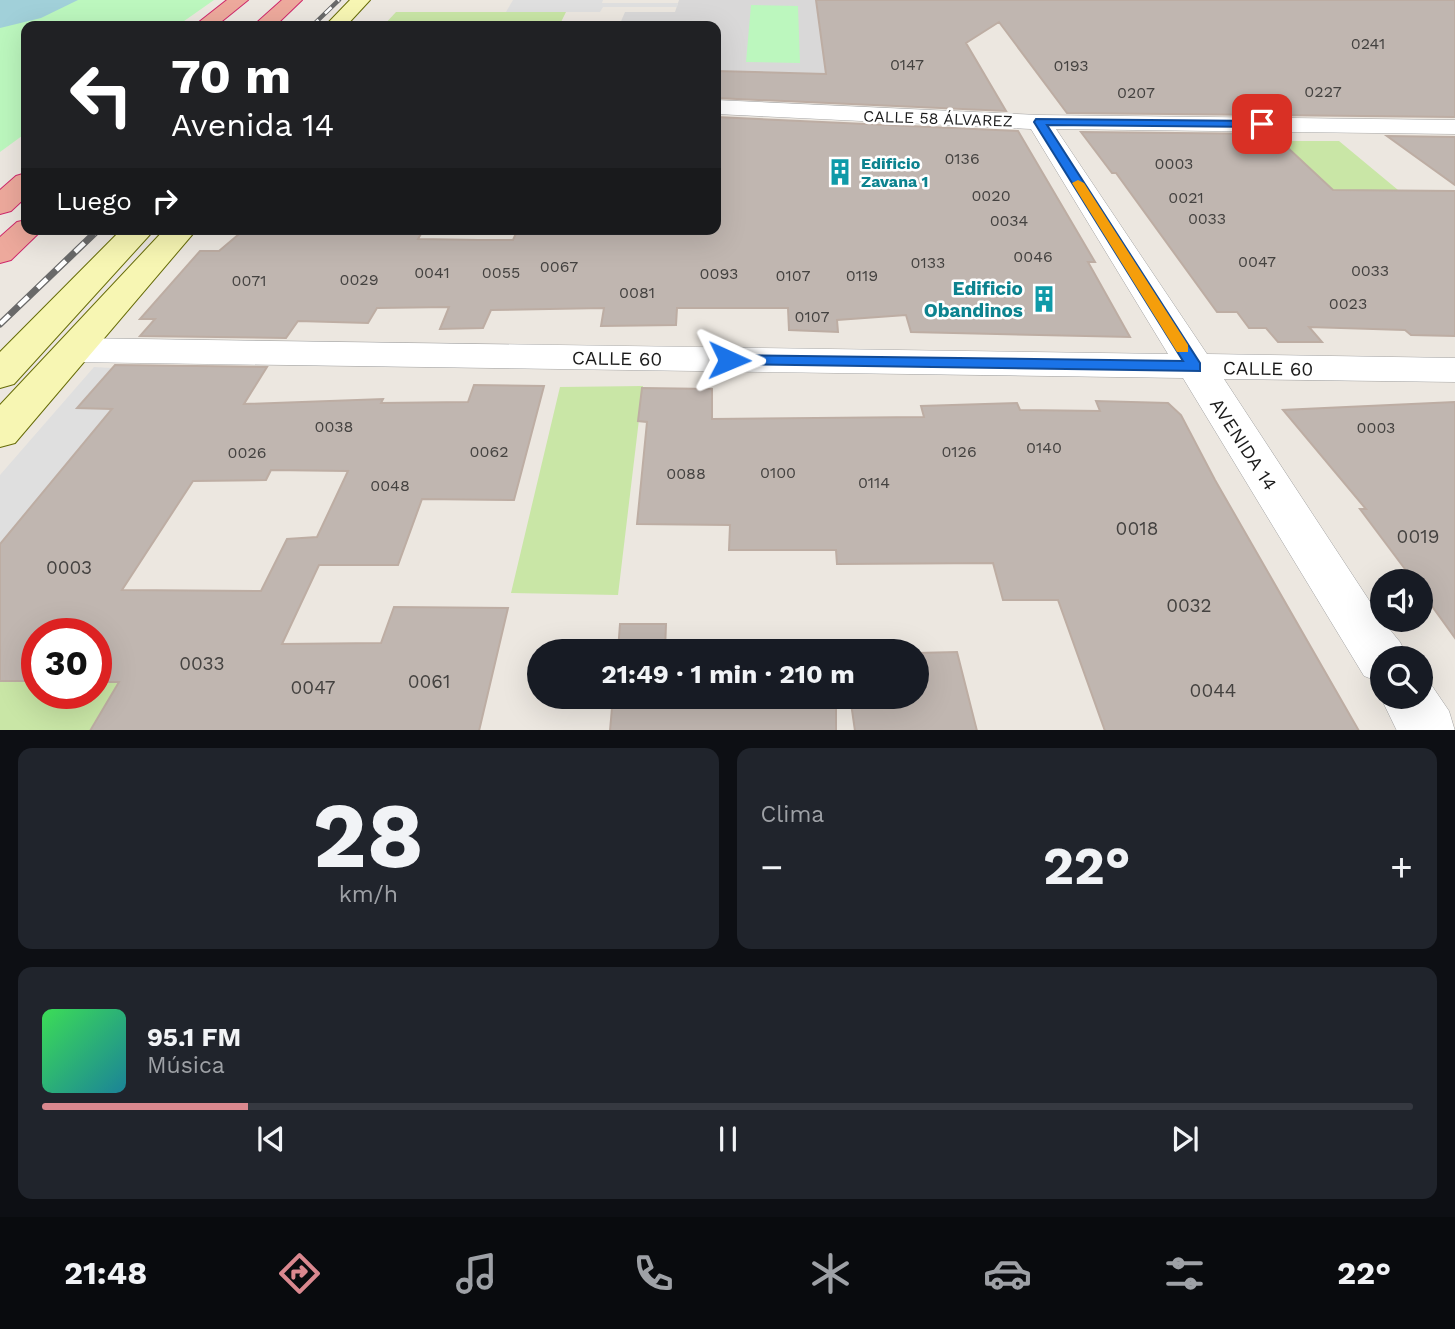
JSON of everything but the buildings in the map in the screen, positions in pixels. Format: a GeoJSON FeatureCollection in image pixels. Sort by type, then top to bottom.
{"type":"FeatureCollection","features":[{"type":"Feature","properties":{"kind":"highway"},"geometry":{"type":"LineString","coordinates":[[211,21],[239,0]]}},
{"type":"Feature","properties":{"kind":"highway"},"geometry":{"type":"LineString","coordinates":[[269,21],[293,0]]}},
{"type":"Feature","properties":{"kind":"highway"},"geometry":{"type":"LineString","coordinates":[[0,183],[21,167]]}},
{"type":"Feature","properties":{"kind":"highway"},"geometry":{"type":"LineString","coordinates":[[0,205],[21,186]]}},
{"type":"Feature","properties":{"kind":"main road"},"geometry":{"type":"LineString","coordinates":[[340,21],[361,0]]}},
{"type":"Feature","properties":{"kind":"main road"},"geometry":{"type":"LineString","coordinates":[[0,375],[133,235]]}},
{"type":"Feature","properties":{"kind":"main road"},"geometry":{"type":"LineString","coordinates":[[0,432],[177,235]]}},
{"type":"Feature","properties":{"kind":"street","name":"CALLE 58 ÁLVAREZ"},"geometry":{"type":"LineString","coordinates":[[721,107],[1039,122],[1455,127]]}},
{"type":"Feature","properties":{"kind":"street","name":"AVENIDA 14"},"geometry":{"type":"LineString","coordinates":[[1039,122],[1374,646]]}},
{"type":"Feature","properties":{"kind":"street","name":"CALLE 60"},"geometry":{"type":"LineString","coordinates":[[73,350],[1455,370]]}},
{"type":"Feature","properties":{"kind":"street"},"geometry":{"type":"LineString","coordinates":[[1415,709],[1429,730]]}},
{"type":"Feature","properties":{"kind":"shaded area"},"geometry":{"type":"Polygon","coordinates":[[[513,0],[678,3],[677,7],[603,7],[600,12],[506,12],[513,0]]]}},
{"type":"Feature","properties":{"kind":"shaded area"},"geometry":{"type":"Polygon","coordinates":[[[679,0],[858,0],[887,105],[721,95],[721,21],[621,21],[625,12],[675,12],[679,0]]]}},
{"type":"Feature","properties":{"kind":"shaded area"},"geometry":{"type":"Polygon","coordinates":[[[94,367],[112,368],[78,408],[112,409],[0,544],[0,475],[94,367]]]}},
{"type":"Feature","properties":{"kind":"green space"},"geometry":{"type":"Polygon","coordinates":[[[0,0],[214,0],[184,21],[21,21],[21,137],[0,152],[0,0]]]}},
{"type":"Feature","properties":{"kind":"green space"},"geometry":{"type":"Polygon","coordinates":[[[751,5],[798,6],[800,63],[746,62],[751,5]]]}},
{"type":"Feature","properties":{"kind":"green space"},"geometry":{"type":"Polygon","coordinates":[[[396,12],[566,12],[562,21],[388,21],[396,12]]]}},
{"type":"Feature","properties":{"kind":"green space"},"geometry":{"type":"Polygon","coordinates":[[[1280,141],[1339,141],[1439,224],[1369,223],[1280,141]]]}},
{"type":"Feature","properties":{"kind":"green space"},"geometry":{"type":"Polygon","coordinates":[[[643,386],[618,595],[511,593],[560,387],[643,386]]]}},
{"type":"Feature","properties":{"kind":"green space"},"geometry":{"type":"Polygon","coordinates":[[[0,681],[21,681],[21,709],[103,709],[90,730],[0,730],[0,681]]]}},
{"type":"Feature","properties":{"kind":"green space"},"geometry":{"type":"Polygon","coordinates":[[[112,682],[119,682],[112,694],[112,682]]]}},
{"type":"Feature","properties":{"kind":"water"},"geometry":{"type":"Polygon","coordinates":[[[0,0],[78,0],[41,18],[0,28],[0,0]]]}},
{"type":"Feature","properties":{"kind":"railway"},"geometry":{"type":"LineString","coordinates":[[317,21],[339,0]]}},
{"type":"Feature","properties":{"kind":"railway"},"geometry":{"type":"LineString","coordinates":[[0,324],[93,235]]}},
{"type":"Feature","properties":{"kind":"slow traffic"},"geometry":{"type":"LineString","coordinates":[[1078,183],[1183,349]]}},
{"type":"Feature","properties":{"kind":"place","name":"Edificio Zavana 1"},"geometry":{"type":"Point","coordinates":[840,172]}},
{"type":"Feature","properties":{"kind":"place","name":"Edificio Obandinos"},"geometry":{"type":"Point","coordinates":[1044,299]}},
{"type":"Feature","properties":{"kind":"route"},"geometry":{"type":"LineString","coordinates":[[729,360],[1194,367],[1039,122],[1262,124]]}}]}
